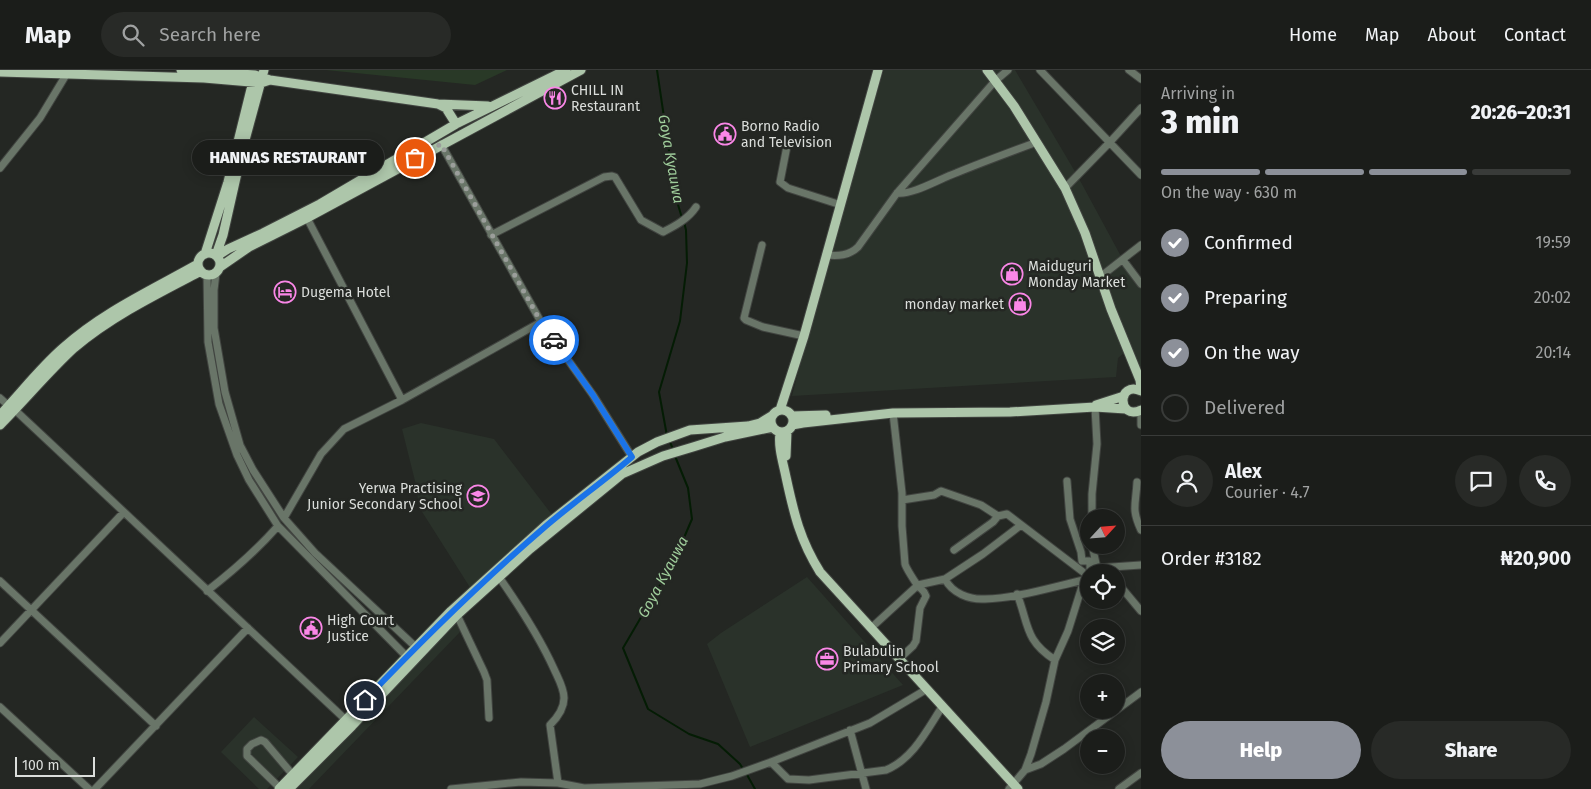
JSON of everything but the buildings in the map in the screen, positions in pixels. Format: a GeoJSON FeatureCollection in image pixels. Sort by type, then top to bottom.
{"type":"FeatureCollection","features":[{"type":"Feature","properties":{"kind":"main road"},"geometry":{"type":"LineString","coordinates":[[181,70],[260,77],[438,104],[490,106]]}},
{"type":"Feature","properties":{"kind":"main road"},"geometry":{"type":"LineString","coordinates":[[216,256],[320,204],[456,124],[566,70]]}},
{"type":"Feature","properties":{"kind":"main road"},"geometry":{"type":"LineString","coordinates":[[0,426],[12,408],[63,348],[116,308],[208,270],[581,70]]}},
{"type":"Feature","properties":{"kind":"main road"},"geometry":{"type":"LineString","coordinates":[[878,70],[793,375],[779,441],[781,456],[792,509],[802,540],[810,557],[832,586],[1014,787]]}},
{"type":"Feature","properties":{"kind":"main road"},"geometry":{"type":"LineString","coordinates":[[987,70],[1014,106],[1065,188],[1085,233],[1111,309],[1137,372],[1141,390],[1129,390],[1124,396],[1093,407]]}},
{"type":"Feature","properties":{"kind":"main road"},"geometry":{"type":"LineString","coordinates":[[0,72],[69,72],[204,78],[260,77]]}},
{"type":"Feature","properties":{"kind":"main road"},"geometry":{"type":"LineString","coordinates":[[208,270],[216,256],[223,235],[260,77]]}},
{"type":"Feature","properties":{"kind":"main road"},"geometry":{"type":"LineString","coordinates":[[208,270],[199,259],[205,254],[260,77]]}},
{"type":"Feature","properties":{"kind":"main road"},"geometry":{"type":"LineString","coordinates":[[438,104],[446,108],[456,124]]}},
{"type":"Feature","properties":{"kind":"main road"},"geometry":{"type":"LineString","coordinates":[[223,235],[229,245],[235,245]]}},
{"type":"Feature","properties":{"kind":"main road"},"geometry":{"type":"LineString","coordinates":[[205,254],[208,253],[216,256]]}},
{"type":"Feature","properties":{"kind":"main road"},"geometry":{"type":"LineString","coordinates":[[1124,396],[1123,401],[1126,409]]}},
{"type":"Feature","properties":{"kind":"main road"},"geometry":{"type":"LineString","coordinates":[[282,789],[352,726],[451,611],[533,537],[632,457],[657,442],[690,430],[893,412],[1010,412],[1093,407],[1126,409],[1133,412],[1141,411]]}},
{"type":"Feature","properties":{"kind":"main road"},"geometry":{"type":"LineString","coordinates":[[0,415],[12,408]]}},
{"type":"Feature","properties":{"kind":"main road"},"geometry":{"type":"LineString","coordinates":[[419,649],[498,577],[622,474],[663,456],[693,446],[783,421]]}},
{"type":"Feature","properties":{"kind":"main road"},"geometry":{"type":"LineString","coordinates":[[282,789],[346,720],[410,660]]}},
{"type":"Feature","properties":{"kind":"street"},"geometry":{"type":"LineString","coordinates":[[826,255],[836,256],[852,253],[858,247],[897,193],[995,81],[1008,70]]}},
{"type":"Feature","properties":{"kind":"street"},"geometry":{"type":"LineString","coordinates":[[1040,70],[1141,175]]}},
{"type":"Feature","properties":{"kind":"street"},"geometry":{"type":"LineString","coordinates":[[1129,70],[1141,79]]}},
{"type":"Feature","properties":{"kind":"street"},"geometry":{"type":"LineString","coordinates":[[0,168],[40,118],[69,72]]}},
{"type":"Feature","properties":{"kind":"street"},"geometry":{"type":"LineString","coordinates":[[1065,188],[1141,108]]}},
{"type":"Feature","properties":{"kind":"street"},"geometry":{"type":"LineString","coordinates":[[788,141],[780,182],[788,188],[840,205]]}},
{"type":"Feature","properties":{"kind":"street"},"geometry":{"type":"LineString","coordinates":[[897,193],[905,194],[917,190],[956,172],[1037,142]]}},
{"type":"Feature","properties":{"kind":"street"},"geometry":{"type":"LineString","coordinates":[[441,144],[541,322],[593,395],[632,457]]}},
{"type":"Feature","properties":{"kind":"street"},"geometry":{"type":"LineString","coordinates":[[491,235],[604,177],[612,176],[615,177],[621,186],[641,220],[663,232],[673,227],[694,210]]}},
{"type":"Feature","properties":{"kind":"street"},"geometry":{"type":"LineString","coordinates":[[307,218],[402,400]]}},
{"type":"Feature","properties":{"kind":"street"},"geometry":{"type":"LineString","coordinates":[[762,245],[744,318],[763,327],[804,336]]}},
{"type":"Feature","properties":{"kind":"street"},"geometry":{"type":"LineString","coordinates":[[1100,277],[1141,245]]}},
{"type":"Feature","properties":{"kind":"street"},"geometry":{"type":"LineString","coordinates":[[1122,260],[1141,284]]}},
{"type":"Feature","properties":{"kind":"street"},"geometry":{"type":"LineString","coordinates":[[208,270],[214,290],[214,328],[225,392],[240,446],[253,470],[284,518],[315,553],[419,649]]}},
{"type":"Feature","properties":{"kind":"street"},"geometry":{"type":"LineString","coordinates":[[208,270],[208,342],[219,404],[236,455],[249,480],[278,526],[410,660]]}},
{"type":"Feature","properties":{"kind":"street"},"geometry":{"type":"LineString","coordinates":[[284,518],[321,454],[344,429],[402,400],[541,322]]}},
{"type":"Feature","properties":{"kind":"street"},"geometry":{"type":"LineString","coordinates":[[0,398],[346,720]]}},
{"type":"Feature","properties":{"kind":"street"},"geometry":{"type":"LineString","coordinates":[[1092,509],[1098,444],[1093,407]]}},
{"type":"Feature","properties":{"kind":"street"},"geometry":{"type":"LineString","coordinates":[[1141,411],[1141,426]]}},
{"type":"Feature","properties":{"kind":"street"},"geometry":{"type":"LineString","coordinates":[[893,412],[902,500],[905,564],[906,569],[918,585],[923,588],[926,596],[920,608],[916,641],[899,659]]}},
{"type":"Feature","properties":{"kind":"street"},"geometry":{"type":"LineString","coordinates":[[1067,481],[1070,519],[1081,552],[1082,562],[1090,561],[1090,564]]}},
{"type":"Feature","properties":{"kind":"street"},"geometry":{"type":"LineString","coordinates":[[1138,482],[1134,506],[1135,517],[1141,530]]}},
{"type":"Feature","properties":{"kind":"street"},"geometry":{"type":"LineString","coordinates":[[902,500],[934,495],[941,491],[981,505],[998,516]]}},
{"type":"Feature","properties":{"kind":"street"},"geometry":{"type":"LineString","coordinates":[[0,643],[123,513]]}},
{"type":"Feature","properties":{"kind":"street"},"geometry":{"type":"LineString","coordinates":[[954,550],[994,522],[998,516],[1007,514],[1080,567]]}},
{"type":"Feature","properties":{"kind":"street"},"geometry":{"type":"LineString","coordinates":[[871,628],[918,585],[945,579],[983,554],[1020,525]]}},
{"type":"Feature","properties":{"kind":"street"},"geometry":{"type":"LineString","coordinates":[[207,591],[258,549],[278,526]]}},
{"type":"Feature","properties":{"kind":"street"},"geometry":{"type":"LineString","coordinates":[[1125,567],[1141,565]]}},
{"type":"Feature","properties":{"kind":"street"},"geometry":{"type":"LineString","coordinates":[[498,577],[533,626],[561,684],[564,698],[557,718],[550,725],[558,783]]}},
{"type":"Feature","properties":{"kind":"street"},"geometry":{"type":"LineString","coordinates":[[945,579],[947,584],[955,591],[984,599],[1017,594],[1080,577]]}},
{"type":"Feature","properties":{"kind":"street"},"geometry":{"type":"LineString","coordinates":[[0,582],[156,726]]}},
{"type":"Feature","properties":{"kind":"street"},"geometry":{"type":"LineString","coordinates":[[1125,592],[1141,612]]}},
{"type":"Feature","properties":{"kind":"street"},"geometry":{"type":"LineString","coordinates":[[1017,594],[1027,629],[1039,648],[1054,660]]}},
{"type":"Feature","properties":{"kind":"street"},"geometry":{"type":"LineString","coordinates":[[1014,787],[1025,770],[1046,702],[1054,660],[1080,600]]}},
{"type":"Feature","properties":{"kind":"street"},"geometry":{"type":"LineString","coordinates":[[457,615],[487,680],[489,718]]}},
{"type":"Feature","properties":{"kind":"street"},"geometry":{"type":"LineString","coordinates":[[95,789],[248,628]]}},
{"type":"Feature","properties":{"kind":"street"},"geometry":{"type":"LineString","coordinates":[[451,789],[521,782],[558,783],[584,788],[700,784],[732,776],[870,723],[927,689]]}},
{"type":"Feature","properties":{"kind":"street"},"geometry":{"type":"LineString","coordinates":[[1025,770],[1041,764],[1064,749],[1141,692]]}},
{"type":"Feature","properties":{"kind":"street"},"geometry":{"type":"LineString","coordinates":[[0,707],[89,789]]}},
{"type":"Feature","properties":{"kind":"street"},"geometry":{"type":"LineString","coordinates":[[771,762],[788,779],[809,780],[886,770],[895,766],[918,744],[942,707]]}},
{"type":"Feature","properties":{"kind":"street"},"geometry":{"type":"LineString","coordinates":[[850,730],[866,789]]}},
{"type":"Feature","properties":{"kind":"street"},"geometry":{"type":"LineString","coordinates":[[282,789],[247,756],[247,749],[252,744],[261,740],[265,742],[293,775]]}},
{"type":"Feature","properties":{"kind":"street"},"geometry":{"type":"LineString","coordinates":[[1119,789],[1141,773]]}},
{"type":"Feature","properties":{"kind":"shaded area","name":"monday market"},"geometry":{"type":"Polygon","coordinates":[[[884,70],[1015,70],[1077,175],[1123,260],[1141,284],[1141,378],[1125,352],[1118,358],[1116,377],[792,396],[826,263],[884,70]]]}},
{"type":"Feature","properties":{"kind":"shaded area","name":"Yerwa Practising Junior Secondary School"},"geometry":{"type":"Polygon","coordinates":[[[421,423],[494,439],[553,516],[471,589],[419,507],[416,485],[402,429],[421,423]]]}},
{"type":"Feature","properties":{"kind":"shaded area"},"geometry":{"type":"Polygon","coordinates":[[[807,577],[903,685],[750,747],[707,644],[807,577]]]}},
{"type":"Feature","properties":{"kind":"shaded area"},"geometry":{"type":"Polygon","coordinates":[[[456,622],[460,632],[309,789],[296,789],[456,622]]]}},
{"type":"Feature","properties":{"kind":"shaded area"},"geometry":{"type":"Polygon","coordinates":[[[254,717],[298,757],[267,789],[259,789],[221,752],[254,717]]]}},
{"type":"Feature","properties":{"kind":"green space"},"geometry":{"type":"Polygon","coordinates":[[[326,70],[507,70],[475,85],[326,70]]]}},
{"type":"Feature","properties":{"kind":"waterway","name":"Goya Kyauwa"},"geometry":{"type":"LineString","coordinates":[[657,70],[676,198],[682,218]]}},
{"type":"Feature","properties":{"kind":"waterway","name":"Goya Kyauwa"},"geometry":{"type":"LineString","coordinates":[[667,436],[659,392],[680,321],[687,263],[684,222]]}},
{"type":"Feature","properties":{"kind":"waterway","name":"Goya Kyauwa"},"geometry":{"type":"LineString","coordinates":[[669,440],[673,449]]}},
{"type":"Feature","properties":{"kind":"waterway","name":"Goya Kyauwa"},"geometry":{"type":"LineString","coordinates":[[675,456],[688,488],[692,519],[674,561],[623,648],[648,709],[689,734],[718,744],[743,769]]}},
{"type":"Feature","properties":{"kind":"waterway","name":"Goya Kyauwa"},"geometry":{"type":"LineString","coordinates":[[746,773],[755,789]]}},
{"type":"Feature","properties":{"kind":"way so far"},"geometry":{"type":"LineString","coordinates":[[415,158],[441,144],[541,322],[554,340]]}},
{"type":"Feature","properties":{"kind":"place","name":"CHILL IN Restaurant"},"geometry":{"type":"Point","coordinates":[555,98]}},
{"type":"Feature","properties":{"kind":"place","name":"Borno Radio and Television"},"geometry":{"type":"Point","coordinates":[725,134]}},
{"type":"Feature","properties":{"kind":"place","name":"HANNAS RESTAURANT"},"geometry":{"type":"Point","coordinates":[415,158]}},
{"type":"Feature","properties":{"kind":"place","name":"Maiduguri Monday Market"},"geometry":{"type":"Point","coordinates":[1012,274]}},
{"type":"Feature","properties":{"kind":"place","name":"Dugema Hotel"},"geometry":{"type":"Point","coordinates":[285,292]}},
{"type":"Feature","properties":{"kind":"place","name":"monday market"},"geometry":{"type":"Point","coordinates":[1020,304]}},
{"type":"Feature","properties":{"kind":"place","name":"Yerwa Practising Junior Secondary School"},"geometry":{"type":"Point","coordinates":[478,496]}},
{"type":"Feature","properties":{"kind":"place","name":"High Court Justice"},"geometry":{"type":"Point","coordinates":[311,628]}},
{"type":"Feature","properties":{"kind":"place","name":"Bulabulin Primary School"},"geometry":{"type":"Point","coordinates":[827,659]}},
{"type":"Feature","properties":{"kind":"route"},"geometry":{"type":"LineString","coordinates":[[365,700],[451,611],[546,525],[632,457],[593,395],[554,340]]}}]}
